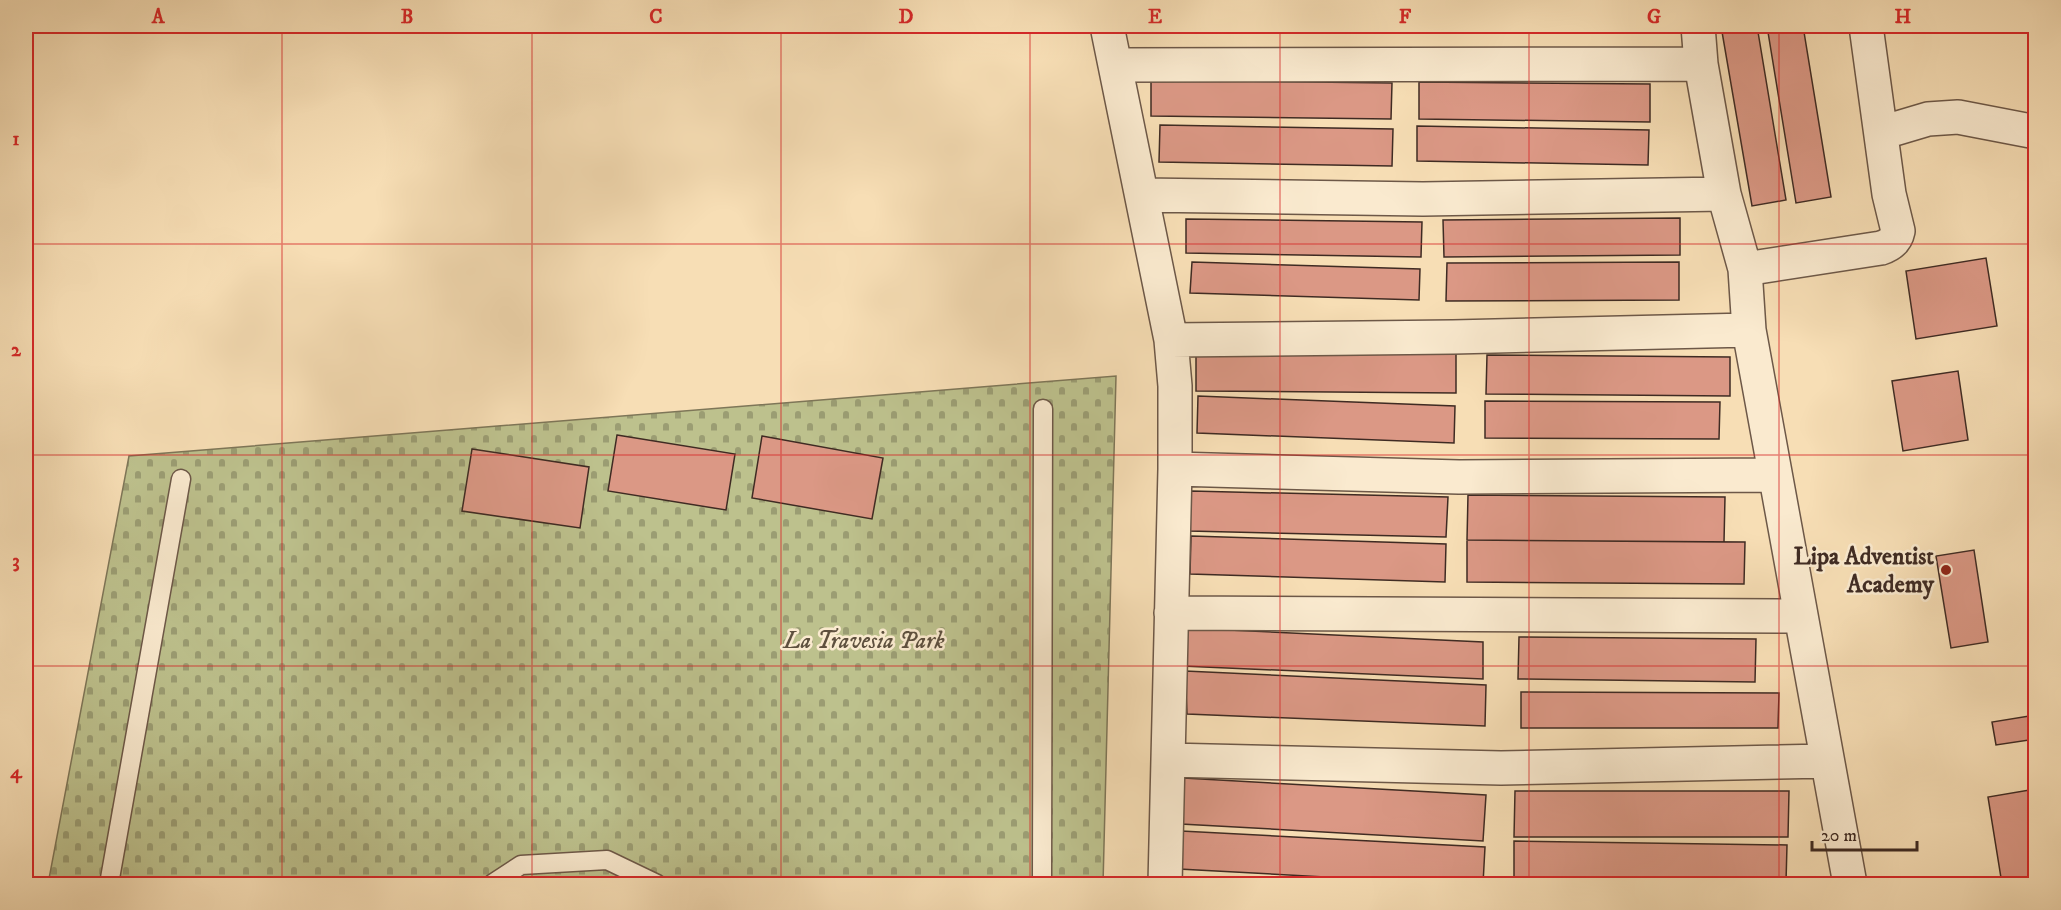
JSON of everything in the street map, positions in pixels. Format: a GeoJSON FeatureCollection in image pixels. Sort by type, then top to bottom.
{"type":"FeatureCollection","features":[{"type":"Feature","properties":{"kind":"street"},"geometry":{"type":"LineString","coordinates":[[1107,26],[1171,340],[1175,386],[1165,885]]}},
{"type":"Feature","properties":{"kind":"street"},"geometry":{"type":"LineString","coordinates":[[1698,26],[1701,64],[1724,194],[1745,269],[1749,330],[1850,885]]}},
{"type":"Feature","properties":{"kind":"street"},"geometry":{"type":"LineString","coordinates":[[1745,269],[1881,248],[1895,240],[1898,231],[1889,194],[1866,26]]}},
{"type":"Feature","properties":{"kind":"street"},"geometry":{"type":"LineString","coordinates":[[1115,65],[1701,64]]}},
{"type":"Feature","properties":{"kind":"street"},"geometry":{"type":"LineString","coordinates":[[1881,133],[1928,119],[1958,117],[2036,132]]}},
{"type":"Feature","properties":{"kind":"street"},"geometry":{"type":"LineString","coordinates":[[1142,195],[1422,199],[1724,194]]}},
{"type":"Feature","properties":{"kind":"street"},"geometry":{"type":"LineString","coordinates":[[1171,340],[1454,337],[1749,330]]}},
{"type":"Feature","properties":{"kind":"street"},"geometry":{"type":"LineString","coordinates":[[1175,469],[1459,477],[1775,474]]}},
{"type":"Feature","properties":{"kind":"street"},"geometry":{"type":"LineString","coordinates":[[1172,613],[1801,616]]}},
{"type":"Feature","properties":{"kind":"street"},"geometry":{"type":"LineString","coordinates":[[1168,760],[1501,768],[1827,761]]}},
{"type":"Feature","properties":{"kind":"lane"},"geometry":{"type":"LineString","coordinates":[[1042,885],[1043,409]]}},
{"type":"Feature","properties":{"kind":"lane"},"geometry":{"type":"LineString","coordinates":[[109,885],[181,479]]}},
{"type":"Feature","properties":{"kind":"lane"},"geometry":{"type":"LineString","coordinates":[[492,885],[521,865],[607,860],[657,885]]}},
{"type":"Feature","properties":{"kind":"green space","name":"La Travesia Park"},"geometry":{"type":"Polygon","coordinates":[[[1116,376],[1103,884],[48,884],[129,456],[1116,376]]]}},
{"type":"Feature","properties":{"kind":"building"},"geometry":{"type":"Polygon","coordinates":[[[1122,26],[1371,26],[1371,31],[1122,26]]]}},
{"type":"Feature","properties":{"kind":"building"},"geometry":{"type":"Polygon","coordinates":[[[1398,26],[1626,26],[1626,30],[1398,30],[1398,26]]]}},
{"type":"Feature","properties":{"kind":"building"},"geometry":{"type":"Polygon","coordinates":[[[1721,26],[1757,26],[1786,200],[1752,206],[1721,26]]]}},
{"type":"Feature","properties":{"kind":"building"},"geometry":{"type":"Polygon","coordinates":[[[1767,26],[1803,26],[1831,197],[1796,203],[1767,26]]]}},
{"type":"Feature","properties":{"kind":"building"},"geometry":{"type":"Polygon","coordinates":[[[1151,80],[1392,83],[1391,119],[1151,116],[1151,80]]]}},
{"type":"Feature","properties":{"kind":"building"},"geometry":{"type":"Polygon","coordinates":[[[1419,82],[1650,84],[1650,122],[1419,119],[1419,82]]]}},
{"type":"Feature","properties":{"kind":"building"},"geometry":{"type":"Polygon","coordinates":[[[1160,125],[1393,129],[1392,166],[1159,162],[1160,125]]]}},
{"type":"Feature","properties":{"kind":"building"},"geometry":{"type":"Polygon","coordinates":[[[1417,126],[1649,130],[1648,165],[1417,161],[1417,126]]]}},
{"type":"Feature","properties":{"kind":"building"},"geometry":{"type":"Polygon","coordinates":[[[1680,218],[1680,255],[1444,257],[1443,220],[1680,218]]]}},
{"type":"Feature","properties":{"kind":"building"},"geometry":{"type":"Polygon","coordinates":[[[1186,219],[1422,222],[1421,257],[1186,253],[1186,219]]]}},
{"type":"Feature","properties":{"kind":"building"},"geometry":{"type":"Polygon","coordinates":[[[1986,258],[1997,326],[1916,339],[1906,271],[1986,258]]]}},
{"type":"Feature","properties":{"kind":"building"},"geometry":{"type":"Polygon","coordinates":[[[1192,262],[1420,269],[1419,300],[1190,293],[1192,262]]]}},
{"type":"Feature","properties":{"kind":"building"},"geometry":{"type":"Polygon","coordinates":[[[1679,262],[1679,300],[1446,301],[1447,263],[1679,262]]]}},
{"type":"Feature","properties":{"kind":"building"},"geometry":{"type":"Polygon","coordinates":[[[1196,351],[1456,353],[1456,393],[1196,391],[1196,351]]]}},
{"type":"Feature","properties":{"kind":"building"},"geometry":{"type":"Polygon","coordinates":[[[1487,355],[1730,357],[1730,396],[1486,394],[1487,355]]]}},
{"type":"Feature","properties":{"kind":"building"},"geometry":{"type":"Polygon","coordinates":[[[1958,371],[1968,440],[1903,451],[1892,381],[1958,371]]]}},
{"type":"Feature","properties":{"kind":"building"},"geometry":{"type":"Polygon","coordinates":[[[1198,396],[1455,406],[1454,443],[1197,433],[1198,396]]]}},
{"type":"Feature","properties":{"kind":"building"},"geometry":{"type":"Polygon","coordinates":[[[1485,401],[1720,402],[1719,439],[1485,438],[1485,401]]]}},
{"type":"Feature","properties":{"kind":"building"},"geometry":{"type":"Polygon","coordinates":[[[617,435],[735,454],[726,510],[608,491],[617,435]]]}},
{"type":"Feature","properties":{"kind":"building"},"geometry":{"type":"Polygon","coordinates":[[[762,436],[883,458],[872,519],[752,498],[762,436]]]}},
{"type":"Feature","properties":{"kind":"building"},"geometry":{"type":"Polygon","coordinates":[[[472,449],[589,467],[580,528],[462,511],[472,449]]]}},
{"type":"Feature","properties":{"kind":"building"},"geometry":{"type":"Polygon","coordinates":[[[1191,491],[1448,497],[1446,537],[1189,531],[1191,491]]]}},
{"type":"Feature","properties":{"kind":"building"},"geometry":{"type":"Polygon","coordinates":[[[1468,495],[1725,497],[1724,542],[1467,540],[1468,495]]]}},
{"type":"Feature","properties":{"kind":"building"},"geometry":{"type":"Polygon","coordinates":[[[1191,536],[1446,544],[1445,582],[1190,574],[1191,536]]]}},
{"type":"Feature","properties":{"kind":"building"},"geometry":{"type":"Polygon","coordinates":[[[1467,540],[1745,542],[1744,584],[1467,582],[1467,540]]]}},
{"type":"Feature","properties":{"kind":"building"},"geometry":{"type":"Polygon","coordinates":[[[1974,550],[1988,642],[1951,648],[1936,556],[1974,550]]]}},
{"type":"Feature","properties":{"kind":"building"},"geometry":{"type":"Polygon","coordinates":[[[1185,628],[1483,642],[1483,679],[1182,666],[1185,628]]]}},
{"type":"Feature","properties":{"kind":"building"},"geometry":{"type":"Polygon","coordinates":[[[1519,637],[1756,639],[1755,682],[1518,679],[1519,637]]]}},
{"type":"Feature","properties":{"kind":"building"},"geometry":{"type":"Polygon","coordinates":[[[1185,671],[1486,685],[1485,726],[1187,714],[1185,671]]]}},
{"type":"Feature","properties":{"kind":"building"},"geometry":{"type":"Polygon","coordinates":[[[1521,692],[1779,693],[1778,728],[1521,728],[1521,692]]]}},
{"type":"Feature","properties":{"kind":"building"},"geometry":{"type":"Polygon","coordinates":[[[2036,715],[2036,739],[1996,745],[1992,722],[2036,715]]]}},
{"type":"Feature","properties":{"kind":"building"},"geometry":{"type":"Polygon","coordinates":[[[1183,778],[1486,795],[1483,841],[1181,824],[1183,778]]]}},
{"type":"Feature","properties":{"kind":"building"},"geometry":{"type":"Polygon","coordinates":[[[2036,789],[2036,884],[2002,884],[1988,797],[2036,789]]]}},
{"type":"Feature","properties":{"kind":"building"},"geometry":{"type":"Polygon","coordinates":[[[1515,791],[1789,791],[1788,837],[1514,837],[1515,791]]]}},
{"type":"Feature","properties":{"kind":"building"},"geometry":{"type":"Polygon","coordinates":[[[1181,831],[1485,847],[1483,884],[1179,869],[1181,831]]]}},
{"type":"Feature","properties":{"kind":"building"},"geometry":{"type":"Polygon","coordinates":[[[1514,841],[1787,845],[1786,882],[1514,878],[1514,841]]]}},
{"type":"Feature","properties":{"kind":"place","name":"Lipa Adventist Academy"},"geometry":{"type":"Point","coordinates":[1946,570]}}]}
